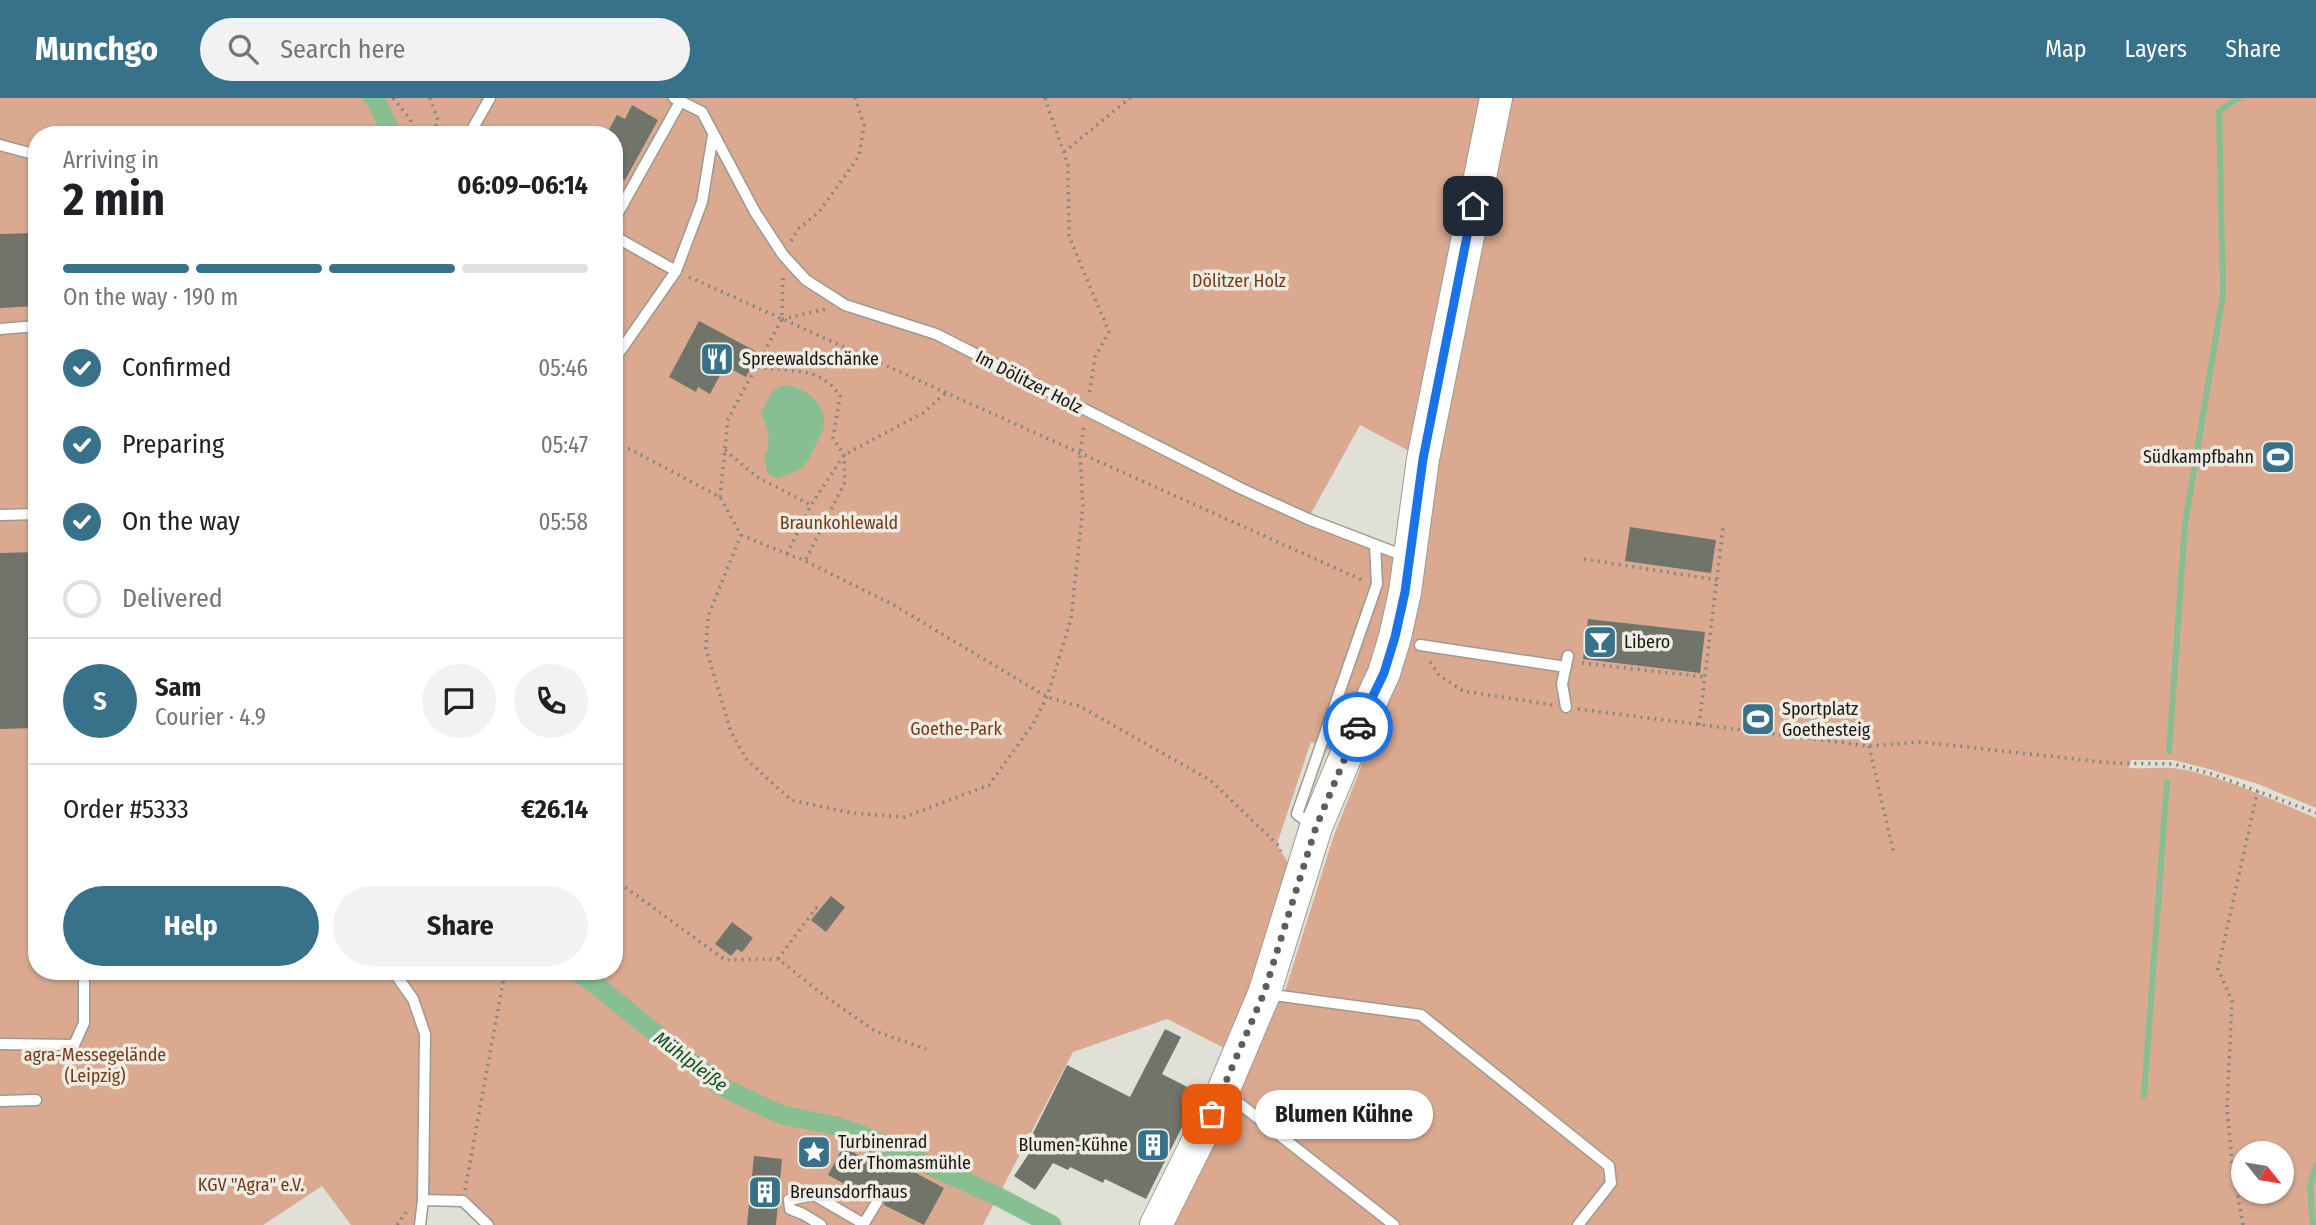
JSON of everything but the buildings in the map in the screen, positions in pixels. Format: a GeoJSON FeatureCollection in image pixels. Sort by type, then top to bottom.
{"type":"FeatureCollection","features":[{"type":"Feature","properties":{"kind":"main road"},"geometry":{"type":"LineString","coordinates":[[1156,1225],[1223,1091],[1264,993],[1316,827],[1384,673],[1398,626],[1423,459],[1496,98]]}},
{"type":"Feature","properties":{"kind":"lane"},"geometry":{"type":"LineString","coordinates":[[474,126],[490,98]]}},
{"type":"Feature","properties":{"kind":"lane","name":"Im Dölitzer Holz"},"geometry":{"type":"LineString","coordinates":[[623,203],[677,100],[702,112],[755,212],[783,255],[806,280],[845,305],[936,334],[1242,489],[1308,519],[1409,558]]}},
{"type":"Feature","properties":{"kind":"lane"},"geometry":{"type":"LineString","coordinates":[[623,347],[676,271],[702,202],[713,135]]}},
{"type":"Feature","properties":{"kind":"lane"},"geometry":{"type":"LineString","coordinates":[[0,145],[28,153]]}},
{"type":"Feature","properties":{"kind":"lane"},"geometry":{"type":"LineString","coordinates":[[623,241],[676,271]]}},
{"type":"Feature","properties":{"kind":"lane"},"geometry":{"type":"LineString","coordinates":[[0,328],[28,326]]}},
{"type":"Feature","properties":{"kind":"lane"},"geometry":{"type":"LineString","coordinates":[[0,515],[28,514]]}},
{"type":"Feature","properties":{"kind":"lane"},"geometry":{"type":"LineString","coordinates":[[1316,827],[1297,814],[1377,584],[1376,545]]}},
{"type":"Feature","properties":{"kind":"lane"},"geometry":{"type":"LineString","coordinates":[[1420,645],[1567,661],[1562,684],[1566,707]]}},
{"type":"Feature","properties":{"kind":"lane"},"geometry":{"type":"LineString","coordinates":[[0,1044],[74,1045],[84,1023],[84,980]]}},
{"type":"Feature","properties":{"kind":"lane"},"geometry":{"type":"LineString","coordinates":[[399,980],[413,999],[425,1034],[423,1200],[420,1225]]}},
{"type":"Feature","properties":{"kind":"lane"},"geometry":{"type":"LineString","coordinates":[[1264,993],[1420,1015],[1609,1166],[1611,1183],[1578,1225]]}},
{"type":"Feature","properties":{"kind":"lane"},"geometry":{"type":"LineString","coordinates":[[1223,1091],[1394,1225]]}},
{"type":"Feature","properties":{"kind":"lane"},"geometry":{"type":"LineString","coordinates":[[0,1101],[36,1100]]}},
{"type":"Feature","properties":{"kind":"lane"},"geometry":{"type":"LineString","coordinates":[[821,1225],[803,1213],[790,1209],[789,1200],[814,1195],[864,1225],[877,1202]]}},
{"type":"Feature","properties":{"kind":"lane"},"geometry":{"type":"LineString","coordinates":[[423,1200],[463,1200],[488,1225]]}},
{"type":"Feature","properties":{"kind":"path"},"geometry":{"type":"LineString","coordinates":[[393,98],[413,126]]}},
{"type":"Feature","properties":{"kind":"path"},"geometry":{"type":"LineString","coordinates":[[430,98],[438,120],[436,126]]}},
{"type":"Feature","properties":{"kind":"path"},"geometry":{"type":"LineString","coordinates":[[720,497],[728,419],[782,319],[783,255],[798,229],[819,212],[859,156],[864,125],[855,98]]}},
{"type":"Feature","properties":{"kind":"path"},"geometry":{"type":"LineString","coordinates":[[741,535],[708,616],[706,649],[731,733],[747,760],[791,800],[852,813],[905,817],[989,785],[1033,724],[1047,697],[1071,619],[1083,507],[1080,454],[1095,357],[1109,332],[1069,236],[1068,165],[1045,98]]}},
{"type":"Feature","properties":{"kind":"path"},"geometry":{"type":"LineString","coordinates":[[1064,152],[1130,98]]}},
{"type":"Feature","properties":{"kind":"path"},"geometry":{"type":"LineString","coordinates":[[676,271],[1358,579],[1377,584]]}},
{"type":"Feature","properties":{"kind":"path"},"geometry":{"type":"LineString","coordinates":[[782,319],[845,305]]}},
{"type":"Feature","properties":{"kind":"path"},"geometry":{"type":"LineString","coordinates":[[757,367],[790,368],[822,377],[833,385],[840,396],[833,438],[844,455],[845,482],[805,561]]}},
{"type":"Feature","properties":{"kind":"path"},"geometry":{"type":"LineString","coordinates":[[787,554],[811,505],[844,455],[923,412],[947,392]]}},
{"type":"Feature","properties":{"kind":"path"},"geometry":{"type":"LineString","coordinates":[[623,449],[630,449],[720,497],[741,535],[805,561],[892,604],[1047,697],[1079,706],[1210,780],[1277,844],[1299,882]]}},
{"type":"Feature","properties":{"kind":"path"},"geometry":{"type":"LineString","coordinates":[[725,450],[757,477],[811,505]]}},
{"type":"Feature","properties":{"kind":"path"},"geometry":{"type":"LineString","coordinates":[[1699,725],[1723,528]]}},
{"type":"Feature","properties":{"kind":"path"},"geometry":{"type":"LineString","coordinates":[[1584,559],[1717,580]]}},
{"type":"Feature","properties":{"kind":"path"},"geometry":{"type":"LineString","coordinates":[[1420,645],[1439,675],[1463,691],[1869,746],[1921,742],[2111,763],[2174,764],[2258,789],[2316,813]]}},
{"type":"Feature","properties":{"kind":"path"},"geometry":{"type":"LineString","coordinates":[[1567,661],[1705,677]]}},
{"type":"Feature","properties":{"kind":"path"},"geometry":{"type":"LineString","coordinates":[[1869,746],[1894,854]]}},
{"type":"Feature","properties":{"kind":"path"},"geometry":{"type":"LineString","coordinates":[[2243,1225],[2233,1170],[2227,1109],[2232,1001],[2218,969],[2258,789]]}},
{"type":"Feature","properties":{"kind":"path"},"geometry":{"type":"LineString","coordinates":[[623,886],[724,960],[778,959],[875,1031],[926,1049]]}},
{"type":"Feature","properties":{"kind":"path"},"geometry":{"type":"LineString","coordinates":[[778,959],[816,908],[820,909]]}},
{"type":"Feature","properties":{"kind":"path"},"geometry":{"type":"LineString","coordinates":[[463,1200],[503,980]]}},
{"type":"Feature","properties":{"kind":"green space","name":"Goethe-Park"},"geometry":{"type":"Polygon","coordinates":[[[0,98],[1480,98],[1409,451],[1360,425],[1308,519],[1409,558],[1346,756],[1311,742],[1277,844],[1299,882],[1238,1055],[1167,1019],[1073,1052],[983,1225],[488,1225],[463,1201],[423,1200],[416,1225],[351,1225],[322,1186],[263,1225],[0,1225],[0,98]]]}},
{"type":"Feature","properties":{"kind":"green space"},"geometry":{"type":"Polygon","coordinates":[[[1510,98],[2316,98],[2316,808],[2258,784],[2173,760],[2131,760],[2129,768],[2173,768],[2190,771],[2245,788],[2316,818],[2316,1225],[1169,1225],[1286,988],[1333,838],[1396,678],[1432,473],[1510,98]]]}},
{"type":"Feature","properties":{"kind":"shaded area"},"geometry":{"type":"Polygon","coordinates":[[[786,385],[801,389],[814,398],[822,411],[824,427],[805,464],[794,472],[777,478],[768,474],[764,458],[768,436],[761,414],[773,392],[786,385]]]}},
{"type":"Feature","properties":{"kind":"waterway","name":"Mühlpleiße"},"geometry":{"type":"LineString","coordinates":[[373,98],[388,126]]}},
{"type":"Feature","properties":{"kind":"waterway"},"geometry":{"type":"LineString","coordinates":[[2169,751],[2185,524],[2223,294],[2219,111],[2239,98]]}},
{"type":"Feature","properties":{"kind":"waterway"},"geometry":{"type":"LineString","coordinates":[[2144,1095],[2167,782]]}},
{"type":"Feature","properties":{"kind":"waterway","name":"Mühlpleiße"},"geometry":{"type":"LineString","coordinates":[[589,980],[722,1087],[782,1115],[836,1126],[874,1140],[999,1197],[1052,1225]]}},
{"type":"Feature","properties":{"kind":"waterway"},"geometry":{"type":"LineString","coordinates":[[2313,1225],[2310,1186],[2316,1165]]}},
{"type":"Feature","properties":{"kind":"way so far"},"geometry":{"type":"LineString","coordinates":[[1212,1114],[1264,993],[1316,827],[1358,727]]}},
{"type":"Feature","properties":{"kind":"place","name":"Spreewaldschänke"},"geometry":{"type":"Point","coordinates":[717,359]}},
{"type":"Feature","properties":{"kind":"place","name":"Südkampfbahn"},"geometry":{"type":"Point","coordinates":[2278,457]}},
{"type":"Feature","properties":{"kind":"place","name":"Libero"},"geometry":{"type":"Point","coordinates":[1600,642]}},
{"type":"Feature","properties":{"kind":"place","name":"Sportplatz Goethesteig"},"geometry":{"type":"Point","coordinates":[1758,719]}},
{"type":"Feature","properties":{"kind":"place","name":"Blumen Kühne"},"geometry":{"type":"Point","coordinates":[1212,1114]}},
{"type":"Feature","properties":{"kind":"place","name":"Blumen-Kühne"},"geometry":{"type":"Point","coordinates":[1153,1145]}},
{"type":"Feature","properties":{"kind":"place","name":"Turbinenrad der Thomasmühle"},"geometry":{"type":"Point","coordinates":[814,1152]}},
{"type":"Feature","properties":{"kind":"place","name":"Breunsdorfhaus"},"geometry":{"type":"Point","coordinates":[765,1192]}},
{"type":"Feature","properties":{"kind":"route"},"geometry":{"type":"LineString","coordinates":[[1358,727],[1384,673],[1405,592],[1423,459],[1473,206]]}},
{"type":"Feature","properties":{"kind":"park label","name":"Dölitzer Holz"},"geometry":{"type":"Point","coordinates":[1239,281]}},
{"type":"Feature","properties":{"kind":"park label","name":"Braunkohlewald"},"geometry":{"type":"Point","coordinates":[839,523]}},
{"type":"Feature","properties":{"kind":"park label","name":"agra-Messegelände (Leipzig)"},"geometry":{"type":"Point","coordinates":[95,1065]}},
{"type":"Feature","properties":{"kind":"park label","name":"KGV \"Agra\" e.V."},"geometry":{"type":"Point","coordinates":[251,1185]}}]}
